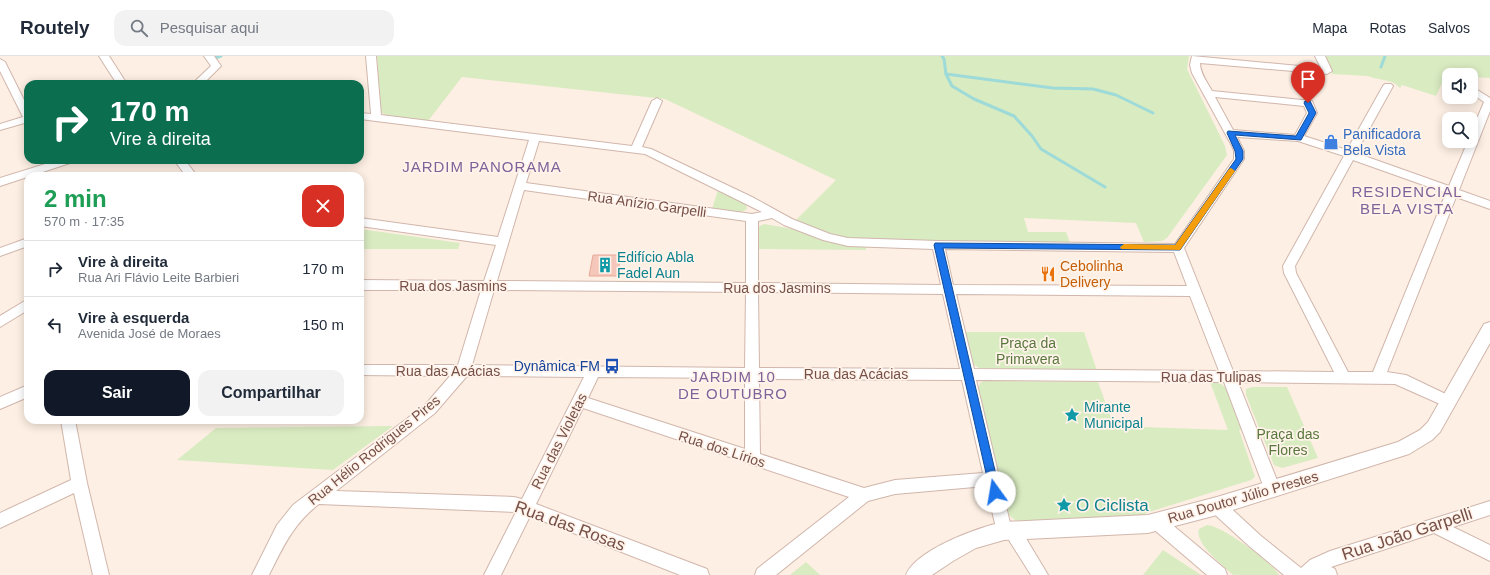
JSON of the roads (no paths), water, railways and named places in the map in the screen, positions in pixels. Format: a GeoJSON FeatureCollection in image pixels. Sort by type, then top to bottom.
{"type":"FeatureCollection","features":[{"type":"Feature","properties":{"kind":"street"},"geometry":{"type":"LineString","coordinates":[[104,56],[119,80]]}},
{"type":"Feature","properties":{"kind":"street"},"geometry":{"type":"LineString","coordinates":[[200,80],[216,66],[209,56]]}},
{"type":"Feature","properties":{"kind":"street"},"geometry":{"type":"LineString","coordinates":[[372,56],[376,118]]}},
{"type":"Feature","properties":{"kind":"street"},"geometry":{"type":"LineString","coordinates":[[1178,248],[1239,159],[1239,151],[1210,94],[1197,73],[1195,65],[1196,58],[1209,58],[1327,71],[1320,56]]}},
{"type":"Feature","properties":{"kind":"street"},"geometry":{"type":"LineString","coordinates":[[0,62],[24,111]]}},
{"type":"Feature","properties":{"kind":"street"},"geometry":{"type":"LineString","coordinates":[[1344,378],[1290,273],[1289,266],[1388,86]]}},
{"type":"Feature","properties":{"kind":"street"},"geometry":{"type":"LineString","coordinates":[[1378,378],[1489,101],[1478,93]]}},
{"type":"Feature","properties":{"kind":"street"},"geometry":{"type":"LineString","coordinates":[[1210,94],[1308,103],[1312,113],[1302,138]]}},
{"type":"Feature","properties":{"kind":"street"},"geometry":{"type":"LineString","coordinates":[[636,150],[657,100]]}},
{"type":"Feature","properties":{"kind":"street"},"geometry":{"type":"LineString","coordinates":[[364,116],[535,137],[656,154],[773,214],[815,233],[840,240],[862,243],[938,245],[1178,248]]}},
{"type":"Feature","properties":{"kind":"street"},"geometry":{"type":"LineString","coordinates":[[0,127],[24,120]]}},
{"type":"Feature","properties":{"kind":"street"},"geometry":{"type":"LineString","coordinates":[[1230,133],[1302,138],[1490,205]]}},
{"type":"Feature","properties":{"kind":"street","name":"Rua Hélio Rodrigues Pires"},"geometry":{"type":"LineString","coordinates":[[260,575],[283,530],[299,510],[430,409],[463,371],[535,137]]}},
{"type":"Feature","properties":{"kind":"street"},"geometry":{"type":"LineString","coordinates":[[26,172],[46,164]]}},
{"type":"Feature","properties":{"kind":"street"},"geometry":{"type":"LineString","coordinates":[[182,164],[189,172]]}},
{"type":"Feature","properties":{"kind":"street"},"geometry":{"type":"LineString","coordinates":[[0,182],[24,173]]}},
{"type":"Feature","properties":{"kind":"street","name":"Rua Anízio Garpelli"},"geometry":{"type":"LineString","coordinates":[[520,186],[752,218],[773,214]]}},
{"type":"Feature","properties":{"kind":"street"},"geometry":{"type":"LineString","coordinates":[[752,218],[752,459]]}},
{"type":"Feature","properties":{"kind":"street"},"geometry":{"type":"LineString","coordinates":[[364,223],[503,242]]}},
{"type":"Feature","properties":{"kind":"street"},"geometry":{"type":"LineString","coordinates":[[0,252],[24,243]]}},
{"type":"Feature","properties":{"kind":"street"},"geometry":{"type":"LineString","coordinates":[[938,245],[992,479],[1008,530],[1040,575]]}},
{"type":"Feature","properties":{"kind":"street"},"geometry":{"type":"LineString","coordinates":[[1178,248],[1272,488]]}},
{"type":"Feature","properties":{"kind":"street","name":"Rua dos Jasmins"},"geometry":{"type":"LineString","coordinates":[[364,285],[1194,290]]}},
{"type":"Feature","properties":{"kind":"street"},"geometry":{"type":"LineString","coordinates":[[0,322],[24,307]]}},
{"type":"Feature","properties":{"kind":"street","name":"Rua Doutor Júlio Prestes"},"geometry":{"type":"LineString","coordinates":[[916,575],[936,559],[948,552],[987,535],[1008,530],[1142,525],[1157,522],[1217,506],[1403,448],[1426,435],[1434,427],[1490,328]]}},
{"type":"Feature","properties":{"kind":"street"},"geometry":{"type":"LineString","coordinates":[[1384,363],[1394,375],[1401,379]]}},
{"type":"Feature","properties":{"kind":"street","name":"Rua das Acácias"},"geometry":{"type":"LineString","coordinates":[[364,370],[968,375]]}},
{"type":"Feature","properties":{"kind":"street","name":"Rua das Violetas"},"geometry":{"type":"LineString","coordinates":[[492,575],[594,372]]}},
{"type":"Feature","properties":{"kind":"street","name":"Rua das Tulipas"},"geometry":{"type":"LineString","coordinates":[[968,375],[1401,379],[1449,402]]}},
{"type":"Feature","properties":{"kind":"street"},"geometry":{"type":"LineString","coordinates":[[0,403],[24,393]]}},
{"type":"Feature","properties":{"kind":"street","name":"Rua dos Lírios"},"geometry":{"type":"LineString","coordinates":[[580,401],[864,495]]}},
{"type":"Feature","properties":{"kind":"street"},"geometry":{"type":"LineString","coordinates":[[69,424],[79,483],[101,575]]}},
{"type":"Feature","properties":{"kind":"street"},"geometry":{"type":"LineString","coordinates":[[763,575],[864,495],[895,487],[992,479]]}},
{"type":"Feature","properties":{"kind":"street"},"geometry":{"type":"LineString","coordinates":[[0,521],[79,483]]}},
{"type":"Feature","properties":{"kind":"street","name":"Rua das Rosas"},"geometry":{"type":"LineString","coordinates":[[314,497],[504,503],[526,507],[701,575]]}},
{"type":"Feature","properties":{"kind":"street"},"geometry":{"type":"LineString","coordinates":[[1217,506],[1255,541],[1297,575]]}},
{"type":"Feature","properties":{"kind":"street","name":"Rua João Garpelli"},"geometry":{"type":"LineString","coordinates":[[1317,572],[1330,559],[1490,508]]}},
{"type":"Feature","properties":{"kind":"street"},"geometry":{"type":"LineString","coordinates":[[1157,522],[1219,575]]}},
{"type":"Feature","properties":{"kind":"street"},"geometry":{"type":"LineString","coordinates":[[1435,526],[1490,553]]}},
{"type":"Feature","properties":{"kind":"waterway"},"geometry":{"type":"LineString","coordinates":[[212,59],[221,56]]}},
{"type":"Feature","properties":{"kind":"waterway"},"geometry":{"type":"LineString","coordinates":[[942,56],[944,59],[946,74]]}},
{"type":"Feature","properties":{"kind":"waterway"},"geometry":{"type":"LineString","coordinates":[[1381,67],[1385,56]]}},
{"type":"Feature","properties":{"kind":"waterway"},"geometry":{"type":"LineString","coordinates":[[946,74],[1053,88],[1093,89],[1116,95],[1153,113]]}},
{"type":"Feature","properties":{"kind":"waterway"},"geometry":{"type":"LineString","coordinates":[[946,74],[952,86],[974,99],[1014,116],[1032,136],[1041,149],[1105,187]]}},
{"type":"Feature","properties":{"kind":"place","name":"Panificadora Bela Vista"},"geometry":{"type":"Point","coordinates":[1331,142]}},
{"type":"Feature","properties":{"kind":"place","name":"Edifício Abla Fadel Aun"},"geometry":{"type":"Point","coordinates":[605,265]}},
{"type":"Feature","properties":{"kind":"place","name":"Cebolinha Delivery"},"geometry":{"type":"Point","coordinates":[1048,274]}},
{"type":"Feature","properties":{"kind":"place","name":"Dynâmica FM"},"geometry":{"type":"Point","coordinates":[612,366]}},
{"type":"Feature","properties":{"kind":"place","name":"Mirante Municipal"},"geometry":{"type":"Point","coordinates":[1072,415]}},
{"type":"Feature","properties":{"kind":"place","name":"O Ciclista"},"geometry":{"type":"Point","coordinates":[1064,505]}},
{"type":"Feature","properties":{"kind":"district","name":"JARDIM PANORAMA"},"geometry":{"type":"Point","coordinates":[482,166]}},
{"type":"Feature","properties":{"kind":"district","name":"RESIDENCIAL BELA VISTA"},"geometry":{"type":"Point","coordinates":[1407,200]}},
{"type":"Feature","properties":{"kind":"district","name":"JARDIM 10 DE OUTUBRO"},"geometry":{"type":"Point","coordinates":[733,384]}},
{"type":"Feature","properties":{"kind":"park label","name":"Praça da Primavera"},"geometry":{"type":"Point","coordinates":[1028,352]}},
{"type":"Feature","properties":{"kind":"park label","name":"Praça das Flores"},"geometry":{"type":"Point","coordinates":[1288,442]}}]}
